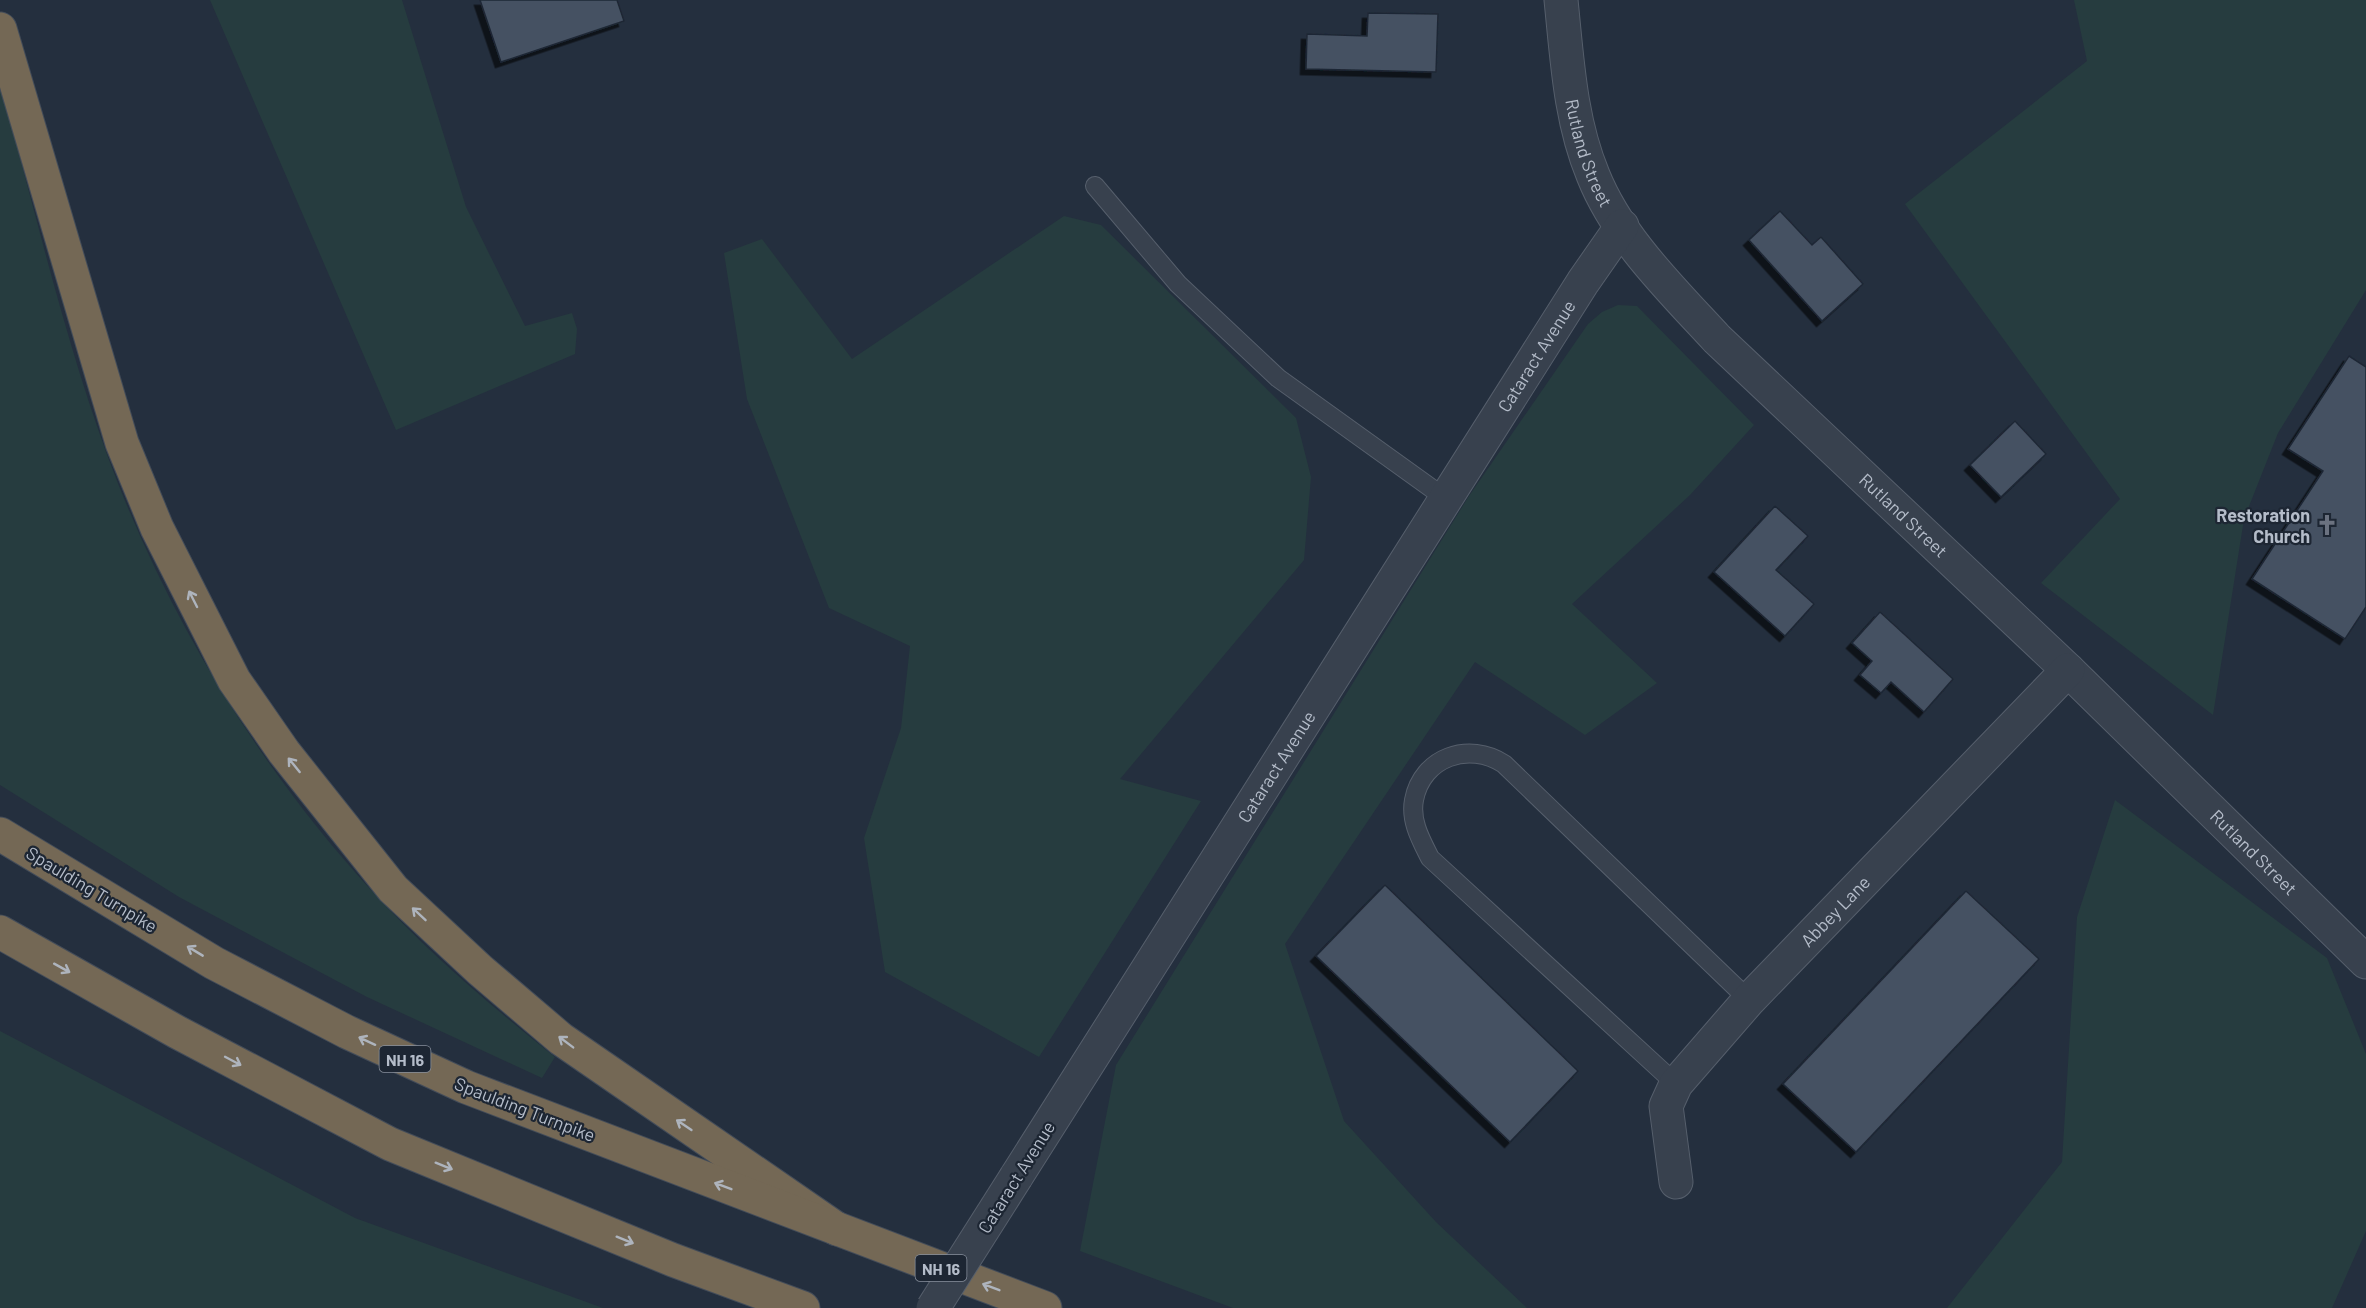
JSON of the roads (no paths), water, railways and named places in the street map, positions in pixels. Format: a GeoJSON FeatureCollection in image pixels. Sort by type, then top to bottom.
{"type":"FeatureCollection","features":[{"type":"Feature","properties":{"kind":"highway"},"geometry":{"type":"LineString","coordinates":[[0,28],[122,443],[157,528],[234,680],[284,752],[393,889],[480,970],[578,1052],[837,1229]]}},
{"type":"Feature","properties":{"kind":"highway","name":"Spaulding Turnpike"},"geometry":{"type":"LineString","coordinates":[[0,834],[214,963],[347,1032],[466,1087],[1046,1308]]}},
{"type":"Feature","properties":{"kind":"highway"},"geometry":{"type":"LineString","coordinates":[[4,935],[177,1032],[390,1144],[673,1260],[803,1308]]}},
{"type":"Feature","properties":{"kind":"street","name":"Rutland Street"},"geometry":{"type":"LineString","coordinates":[[1561,0],[1569,79],[1580,132],[1593,176],[1622,226],[1665,282],[1717,339],[2068,670],[2366,962]]}},
{"type":"Feature","properties":{"kind":"street","name":"Cataract Avenue"},"geometry":{"type":"LineString","coordinates":[[933,1308],[1582,282],[1622,226]]}},
{"type":"Feature","properties":{"kind":"street","name":"Abbey Lane"},"geometry":{"type":"LineString","coordinates":[[1676,1182],[1666,1106],[1676,1084],[1749,1000],[2068,670]]}},
{"type":"Feature","properties":{"kind":"lane"},"geometry":{"type":"LineString","coordinates":[[1095,186],[1178,284],[1278,378],[1445,498]]}},
{"type":"Feature","properties":{"kind":"lane"},"geometry":{"type":"LineString","coordinates":[[1676,1084],[1430,858],[1416,831],[1413,802],[1420,779],[1439,761],[1459,753],[1474,752],[1492,756],[1504,764],[1749,1000]]}},
{"type":"Feature","properties":{"kind":"place","name":"Restoration Church"},"geometry":{"type":"Point","coordinates":[2327,525]}}]}
